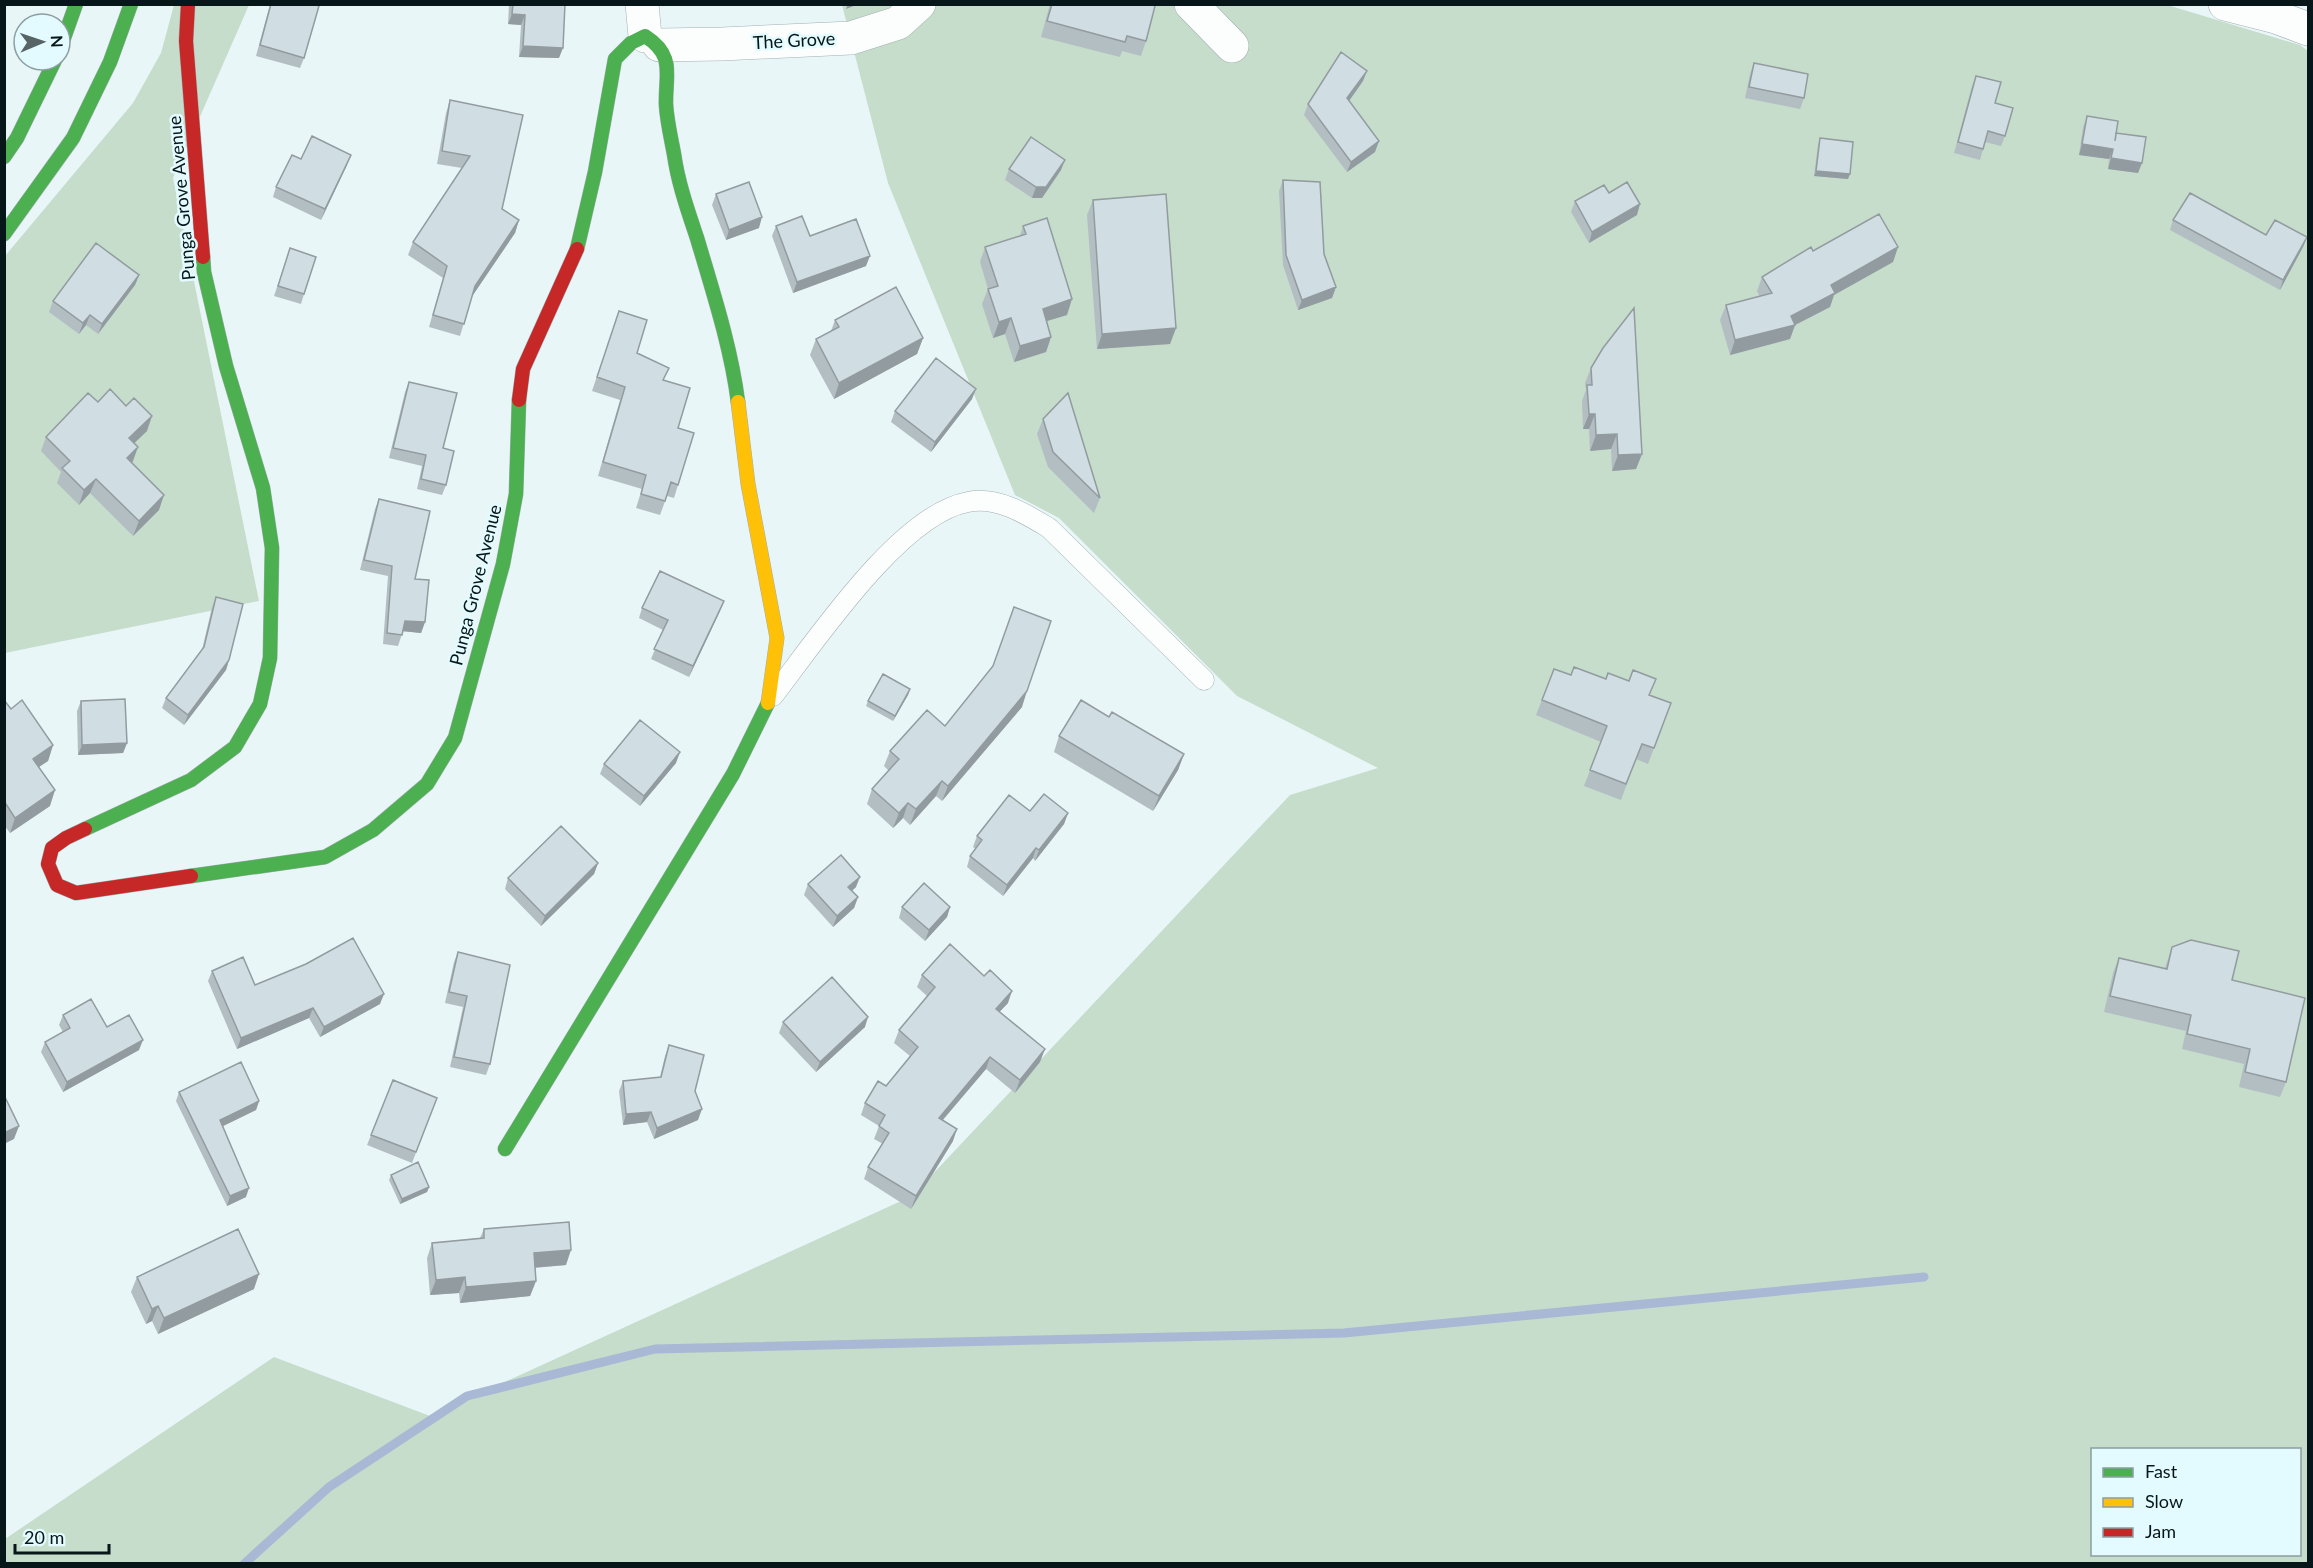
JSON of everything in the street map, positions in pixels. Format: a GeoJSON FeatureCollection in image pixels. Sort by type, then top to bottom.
{"type":"FeatureCollection","features":[{"type":"Feature","properties":{"kind":"street"},"geometry":{"type":"LineString","coordinates":[[4,234],[73,138],[110,63],[131,4]]}},
{"type":"Feature","properties":{"kind":"street","name":"Punga Grove Avenue"},"geometry":{"type":"LineString","coordinates":[[188,4],[186,41],[204,272],[226,366],[263,488],[272,548],[270,658],[260,704],[235,747],[190,780],[66,838],[51,848],[48,864],[57,885],[76,893],[325,856],[373,830],[427,784],[455,738],[503,564],[516,494],[517,413],[523,369],[578,246],[595,172],[615,59],[631,43],[652,40]]}},
{"type":"Feature","properties":{"kind":"street"},"geometry":{"type":"LineString","coordinates":[[505,1149],[733,774],[769,701],[777,638],[748,484],[734,374],[678,174],[666,104],[668,81],[666,62],[652,40],[642,4]]}},
{"type":"Feature","properties":{"kind":"street","name":"The Grove"},"geometry":{"type":"LineString","coordinates":[[652,40],[722,44],[850,38],[897,23],[919,4]]}},
{"type":"Feature","properties":{"kind":"street"},"geometry":{"type":"LineString","coordinates":[[1191,4],[1232,46]]}},
{"type":"Feature","properties":{"kind":"street"},"geometry":{"type":"LineString","coordinates":[[2225,4],[2277,17],[2308,29]]}},
{"type":"Feature","properties":{"kind":"street"},"geometry":{"type":"LineString","coordinates":[[4,157],[17,138],[49,72]]}},
{"type":"Feature","properties":{"kind":"lane"},"geometry":{"type":"LineString","coordinates":[[769,701],[866,577],[909,533],[941,512],[969,501],[991,502],[1018,510],[1049,528],[1204,680]]}},
{"type":"Feature","properties":{"kind":"green space"},"geometry":{"type":"Polygon","coordinates":[[[2164,4],[2300,45],[2308,51],[2308,1563],[5,1564],[5,1539],[274,1357],[430,1416],[912,1196],[1290,795],[1378,768],[1237,696],[1059,518],[1015,495],[888,183],[842,5],[2164,4]]]}},
{"type":"Feature","properties":{"kind":"green space"},"geometry":{"type":"Polygon","coordinates":[[[174,5],[249,5],[173,178],[259,601],[5,653],[5,256],[133,103],[161,53],[174,5]]]}},
{"type":"Feature","properties":{"kind":"building"},"geometry":{"type":"Polygon","coordinates":[[[271,4],[319,6],[304,58],[260,45],[271,4]]]}},
{"type":"Feature","properties":{"kind":"building"},"geometry":{"type":"Polygon","coordinates":[[[513,4],[565,4],[563,48],[523,46],[525,15],[512,14],[513,4]]]}},
{"type":"Feature","properties":{"kind":"building"},"geometry":{"type":"Polygon","coordinates":[[[1052,4],[1150,4],[1155,6],[1146,41],[1127,36],[1125,42],[1047,21],[1052,4]]]}},
{"type":"Feature","properties":{"kind":"building"},"geometry":{"type":"Polygon","coordinates":[[[1341,52],[1367,71],[1347,98],[1379,141],[1351,162],[1308,104],[1341,52]]]}},
{"type":"Feature","properties":{"kind":"building"},"geometry":{"type":"Polygon","coordinates":[[[1754,63],[1808,74],[1804,98],[1749,87],[1754,63]]]}},
{"type":"Feature","properties":{"kind":"building"},"geometry":{"type":"Polygon","coordinates":[[[1976,76],[2001,82],[1995,103],[2013,108],[2005,136],[1988,131],[1983,149],[1958,142],[1976,76]]]}},
{"type":"Feature","properties":{"kind":"building"},"geometry":{"type":"Polygon","coordinates":[[[450,100],[523,115],[502,209],[519,220],[475,286],[464,324],[433,315],[447,266],[413,242],[470,156],[442,151],[450,100]]]}},
{"type":"Feature","properties":{"kind":"building"},"geometry":{"type":"Polygon","coordinates":[[[2087,116],[2118,121],[2116,133],[2146,137],[2142,163],[2111,158],[2113,149],[2082,144],[2087,116]]]}},
{"type":"Feature","properties":{"kind":"building"},"geometry":{"type":"Polygon","coordinates":[[[312,136],[351,155],[325,209],[276,187],[292,155],[301,159],[312,136]]]}},
{"type":"Feature","properties":{"kind":"building"},"geometry":{"type":"Polygon","coordinates":[[[1031,137],[1065,160],[1046,187],[1036,187],[1009,169],[1031,137]]]}},
{"type":"Feature","properties":{"kind":"building"},"geometry":{"type":"Polygon","coordinates":[[[1820,138],[1853,142],[1850,174],[1816,171],[1820,138]]]}},
{"type":"Feature","properties":{"kind":"building"},"geometry":{"type":"Polygon","coordinates":[[[1283,180],[1320,182],[1324,254],[1336,287],[1302,300],[1286,255],[1283,180]]]}},
{"type":"Feature","properties":{"kind":"building"},"geometry":{"type":"Polygon","coordinates":[[[749,182],[762,217],[729,230],[716,194],[749,182]]]}},
{"type":"Feature","properties":{"kind":"building"},"geometry":{"type":"Polygon","coordinates":[[[1627,182],[1640,204],[1592,232],[1575,201],[1604,185],[1609,193],[1627,182]]]}},
{"type":"Feature","properties":{"kind":"building"},"geometry":{"type":"Polygon","coordinates":[[[2190,193],[2266,235],[2275,220],[2307,237],[2283,280],[2173,220],[2190,193]]]}},
{"type":"Feature","properties":{"kind":"building"},"geometry":{"type":"Polygon","coordinates":[[[1166,194],[1176,328],[1102,334],[1093,200],[1166,194]]]}},
{"type":"Feature","properties":{"kind":"building"},"geometry":{"type":"Polygon","coordinates":[[[1879,214],[1898,247],[1831,285],[1835,293],[1791,316],[1795,325],[1735,340],[1726,305],[1772,293],[1762,277],[1811,247],[1813,251],[1879,214]]]}},
{"type":"Feature","properties":{"kind":"building"},"geometry":{"type":"Polygon","coordinates":[[[802,216],[810,236],[856,219],[870,256],[797,282],[776,226],[802,216]]]}},
{"type":"Feature","properties":{"kind":"building"},"geometry":{"type":"Polygon","coordinates":[[[1047,218],[1072,299],[1043,309],[1051,337],[1020,346],[1011,318],[999,322],[988,289],[998,286],[985,247],[1026,234],[1023,226],[1047,218]]]}},
{"type":"Feature","properties":{"kind":"building"},"geometry":{"type":"Polygon","coordinates":[[[96,243],[139,275],[102,324],[90,315],[83,323],[53,301],[96,243]]]}},
{"type":"Feature","properties":{"kind":"building"},"geometry":{"type":"Polygon","coordinates":[[[290,248],[316,257],[304,294],[278,286],[290,248]]]}},
{"type":"Feature","properties":{"kind":"building"},"geometry":{"type":"Polygon","coordinates":[[[896,287],[923,338],[839,383],[816,339],[839,327],[835,320],[896,287]]]}},
{"type":"Feature","properties":{"kind":"building"},"geometry":{"type":"Polygon","coordinates":[[[1634,308],[1642,454],[1618,455],[1617,434],[1596,435],[1595,414],[1589,414],[1587,385],[1592,385],[1591,368],[1603,348],[1634,308]]]}},
{"type":"Feature","properties":{"kind":"building"},"geometry":{"type":"Polygon","coordinates":[[[619,311],[647,320],[637,353],[669,368],[663,380],[690,388],[678,428],[694,433],[678,485],[671,482],[665,501],[641,494],[646,475],[603,462],[625,387],[597,377],[619,311]]]}},
{"type":"Feature","properties":{"kind":"building"},"geometry":{"type":"Polygon","coordinates":[[[936,358],[976,389],[935,442],[895,411],[936,358]]]}},
{"type":"Feature","properties":{"kind":"building"},"geometry":{"type":"Polygon","coordinates":[[[409,382],[457,393],[443,448],[454,451],[446,485],[421,479],[426,455],[393,448],[409,382]]]}},
{"type":"Feature","properties":{"kind":"building"},"geometry":{"type":"Polygon","coordinates":[[[110,389],[126,406],[134,398],[152,416],[129,438],[138,447],[127,458],[164,495],[139,521],[96,479],[84,490],[62,468],[70,461],[46,437],[88,393],[98,402],[110,389]]]}},
{"type":"Feature","properties":{"kind":"building"},"geometry":{"type":"Polygon","coordinates":[[[1068,393],[1100,498],[1053,452],[1043,419],[1068,393]]]}},
{"type":"Feature","properties":{"kind":"building"},"geometry":{"type":"Polygon","coordinates":[[[379,499],[430,511],[415,579],[429,580],[425,622],[405,621],[402,635],[387,633],[392,566],[364,560],[379,499]]]}},
{"type":"Feature","properties":{"kind":"building"},"geometry":{"type":"Polygon","coordinates":[[[660,571],[724,601],[693,666],[654,649],[668,620],[642,608],[660,571]]]}},
{"type":"Feature","properties":{"kind":"building"},"geometry":{"type":"Polygon","coordinates":[[[216,597],[243,604],[229,660],[188,715],[166,698],[204,647],[216,597]]]}},
{"type":"Feature","properties":{"kind":"building"},"geometry":{"type":"Polygon","coordinates":[[[1014,607],[1051,621],[1027,691],[948,786],[942,781],[916,809],[908,803],[899,813],[872,789],[899,759],[890,751],[927,710],[945,726],[993,666],[1014,607]]]}},
{"type":"Feature","properties":{"kind":"building"},"geometry":{"type":"Polygon","coordinates":[[[1574,667],[1606,679],[1608,673],[1629,681],[1633,670],[1656,679],[1649,695],[1671,703],[1654,748],[1642,744],[1626,784],[1590,770],[1607,726],[1542,700],[1554,669],[1571,675],[1574,667]]]}},
{"type":"Feature","properties":{"kind":"building"},"geometry":{"type":"Polygon","coordinates":[[[883,674],[910,689],[895,716],[868,701],[883,674]]]}},
{"type":"Feature","properties":{"kind":"building"},"geometry":{"type":"Polygon","coordinates":[[[125,699],[127,743],[82,745],[81,701],[125,699]]]}},
{"type":"Feature","properties":{"kind":"building"},"geometry":{"type":"Polygon","coordinates":[[[4,700],[11,709],[22,700],[53,745],[33,759],[55,790],[15,818],[4,801],[4,700]]]}},
{"type":"Feature","properties":{"kind":"building"},"geometry":{"type":"Polygon","coordinates":[[[1081,700],[1109,717],[1112,712],[1184,754],[1159,796],[1059,736],[1081,700]]]}},
{"type":"Feature","properties":{"kind":"building"},"geometry":{"type":"Polygon","coordinates":[[[640,720],[680,752],[644,796],[604,764],[640,720]]]}},
{"type":"Feature","properties":{"kind":"building"},"geometry":{"type":"Polygon","coordinates":[[[1044,794],[1068,813],[1007,885],[970,856],[982,840],[977,836],[1009,795],[1030,811],[1044,794]]]}},
{"type":"Feature","properties":{"kind":"building"},"geometry":{"type":"Polygon","coordinates":[[[561,826],[598,863],[545,916],[508,878],[561,826]]]}},
{"type":"Feature","properties":{"kind":"building"},"geometry":{"type":"Polygon","coordinates":[[[841,855],[860,877],[848,887],[858,897],[837,916],[808,884],[841,855]]]}},
{"type":"Feature","properties":{"kind":"building"},"geometry":{"type":"Polygon","coordinates":[[[924,883],[950,907],[929,930],[902,907],[924,883]]]}},
{"type":"Feature","properties":{"kind":"building"},"geometry":{"type":"Polygon","coordinates":[[[353,938],[384,994],[324,1027],[313,1008],[241,1038],[212,971],[243,957],[255,985],[306,964],[353,938]]]}},
{"type":"Feature","properties":{"kind":"building"},"geometry":{"type":"Polygon","coordinates":[[[2191,940],[2239,951],[2232,980],[2305,998],[2286,1082],[2245,1072],[2250,1049],[2187,1034],[2191,1015],[2110,996],[2119,958],[2167,969],[2172,947],[2191,940]]]}},
{"type":"Feature","properties":{"kind":"building"},"geometry":{"type":"Polygon","coordinates":[[[950,944],[984,976],[990,970],[1012,991],[996,1009],[1045,1049],[1020,1080],[990,1057],[939,1118],[957,1129],[916,1196],[868,1167],[889,1133],[879,1126],[885,1115],[865,1103],[878,1081],[886,1086],[918,1047],[899,1030],[935,987],[922,975],[950,944]]]}},
{"type":"Feature","properties":{"kind":"building"},"geometry":{"type":"Polygon","coordinates":[[[458,952],[510,965],[490,1064],[454,1057],[467,996],[449,992],[458,952]]]}},
{"type":"Feature","properties":{"kind":"building"},"geometry":{"type":"Polygon","coordinates":[[[832,977],[868,1017],[820,1062],[783,1022],[832,977]]]}},
{"type":"Feature","properties":{"kind":"building"},"geometry":{"type":"Polygon","coordinates":[[[91,999],[107,1027],[129,1015],[143,1040],[67,1082],[45,1042],[70,1028],[63,1015],[91,999]]]}},
{"type":"Feature","properties":{"kind":"building"},"geometry":{"type":"Polygon","coordinates":[[[669,1045],[704,1055],[695,1091],[702,1109],[657,1128],[651,1112],[626,1114],[623,1081],[661,1077],[669,1045]]]}},
{"type":"Feature","properties":{"kind":"building"},"geometry":{"type":"Polygon","coordinates":[[[241,1062],[259,1101],[220,1120],[249,1188],[230,1196],[179,1092],[241,1062]]]}},
{"type":"Feature","properties":{"kind":"building"},"geometry":{"type":"Polygon","coordinates":[[[393,1080],[437,1098],[416,1152],[371,1135],[393,1080]]]}},
{"type":"Feature","properties":{"kind":"building"},"geometry":{"type":"Polygon","coordinates":[[[4,1095],[19,1126],[4,1133],[4,1095]]]}},
{"type":"Feature","properties":{"kind":"building"},"geometry":{"type":"Polygon","coordinates":[[[418,1162],[429,1187],[402,1199],[391,1175],[418,1162]]]}},
{"type":"Feature","properties":{"kind":"building"},"geometry":{"type":"Polygon","coordinates":[[[569,1222],[571,1250],[534,1253],[536,1281],[466,1287],[465,1277],[436,1280],[432,1243],[484,1238],[484,1229],[569,1222]]]}},
{"type":"Feature","properties":{"kind":"building"},"geometry":{"type":"Polygon","coordinates":[[[238,1229],[259,1274],[164,1318],[158,1306],[152,1309],[137,1277],[238,1229]]]}},
{"type":"Feature","properties":{"kind":"waterway"},"geometry":{"type":"LineString","coordinates":[[244,1564],[329,1487],[467,1396],[655,1349],[1344,1333],[1924,1277]]}},
{"type":"Feature","properties":{"kind":"traffic: fast"},"geometry":{"type":"LineString","coordinates":[[72,15],[76,4]]}},
{"type":"Feature","properties":{"kind":"traffic: fast"},"geometry":{"type":"LineString","coordinates":[[4,234],[73,138],[110,62],[131,4]]}},
{"type":"Feature","properties":{"kind":"traffic: fast"},"geometry":{"type":"LineString","coordinates":[[577,249],[595,172],[615,59],[631,43],[645,36],[655,43],[665,58],[669,130],[678,176],[721,320],[738,402]]}},
{"type":"Feature","properties":{"kind":"traffic: fast"},"geometry":{"type":"LineString","coordinates":[[4,157],[17,138],[49,72]]}},
{"type":"Feature","properties":{"kind":"traffic: fast"},"geometry":{"type":"LineString","coordinates":[[85,829],[191,780],[235,747],[260,704],[270,658],[272,548],[263,488],[226,366],[204,272],[203,257]]}},
{"type":"Feature","properties":{"kind":"traffic: fast"},"geometry":{"type":"LineString","coordinates":[[191,876],[325,857],[373,830],[427,784],[455,738],[503,564],[516,494],[519,400]]}},
{"type":"Feature","properties":{"kind":"traffic: fast"},"geometry":{"type":"LineString","coordinates":[[505,1149],[733,774],[768,703]]}},
{"type":"Feature","properties":{"kind":"traffic: slow"},"geometry":{"type":"LineString","coordinates":[[738,402],[748,484],[777,638],[768,703]]}},
{"type":"Feature","properties":{"kind":"traffic: jam"},"geometry":{"type":"LineString","coordinates":[[188,4],[186,41],[203,257]]}},
{"type":"Feature","properties":{"kind":"traffic: jam"},"geometry":{"type":"LineString","coordinates":[[519,400],[523,369],[577,249]]}},
{"type":"Feature","properties":{"kind":"traffic: jam"},"geometry":{"type":"LineString","coordinates":[[85,829],[52,848],[48,864],[57,885],[76,893],[191,876]]}}]}
